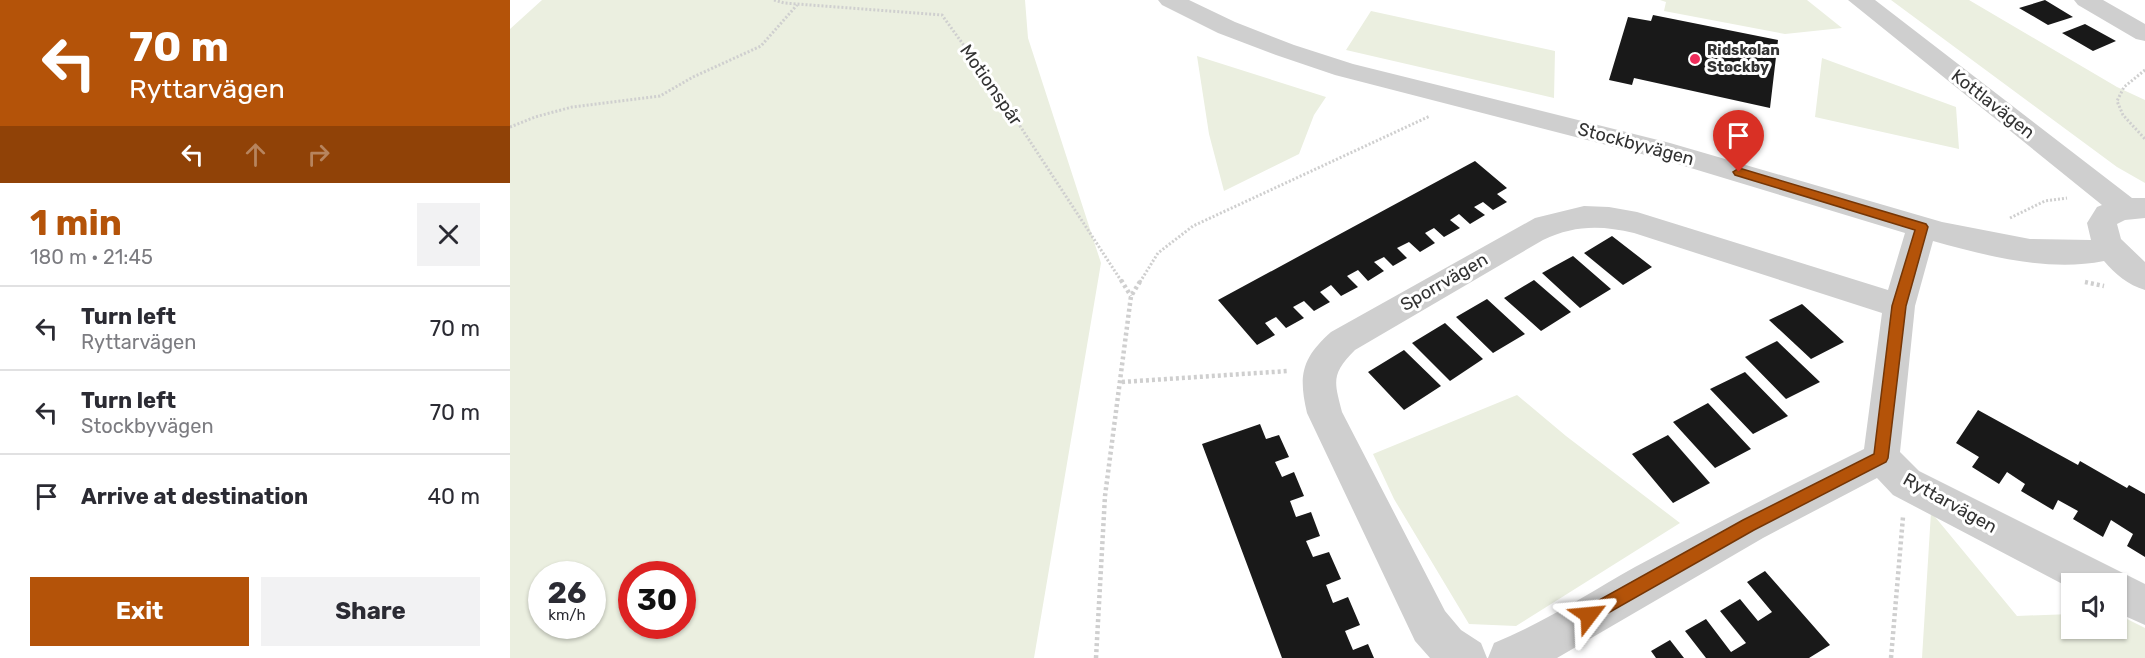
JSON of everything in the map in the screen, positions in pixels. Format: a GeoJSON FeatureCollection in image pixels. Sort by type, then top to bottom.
{"type":"FeatureCollection","features":[{"type":"Feature","properties":{"kind":"street","name":"Stockbyvägen"},"geometry":{"type":"LineString","coordinates":[[1170,0],[1227,29],[1370,78],[1645,145],[1922,227],[1976,241],[2035,251],[2094,253],[2109,248]]}},
{"type":"Feature","properties":{"kind":"street","name":"Kottlavägen"},"geometry":{"type":"LineString","coordinates":[[1860,0],[2135,208]]}},
{"type":"Feature","properties":{"kind":"street"},"geometry":{"type":"LineString","coordinates":[[2097,3],[2145,34]]}},
{"type":"Feature","properties":{"kind":"street"},"geometry":{"type":"LineString","coordinates":[[2135,208],[2110,214],[2102,223],[2102,235],[2109,248],[2124,264],[2145,278]]}},
{"type":"Feature","properties":{"kind":"street","name":"Sporrvägen"},"geometry":{"type":"LineString","coordinates":[[1319,369],[1326,357],[1342,341],[1522,237],[1556,220],[1588,215],[1612,217],[1637,223],[1899,306]]}},
{"type":"Feature","properties":{"kind":"street"},"geometry":{"type":"LineString","coordinates":[[1509,658],[1525,654],[1749,525],[1893,470],[1899,306],[1922,227]]}},
{"type":"Feature","properties":{"kind":"street"},"geometry":{"type":"LineString","coordinates":[[1319,369],[1320,394],[1325,414],[1430,626],[1446,645],[1466,658]]}},
{"type":"Feature","properties":{"kind":"street","name":"Ryttarvägen"},"geometry":{"type":"LineString","coordinates":[[1893,470],[2083,573]]}},
{"type":"Feature","properties":{"kind":"street"},"geometry":{"type":"LineString","coordinates":[[2127,596],[2145,605]]}},
{"type":"Feature","properties":{"kind":"path","name":"Motionspår"},"geometry":{"type":"LineString","coordinates":[[774,0],[797,4],[942,15],[1001,97],[1131,296]]}},
{"type":"Feature","properties":{"kind":"path"},"geometry":{"type":"LineString","coordinates":[[510,127],[535,117],[572,107],[660,96],[693,77],[761,46],[797,4]]}},
{"type":"Feature","properties":{"kind":"path"},"geometry":{"type":"LineString","coordinates":[[2145,70],[2124,87],[2117,101],[2123,115],[2145,139]]}},
{"type":"Feature","properties":{"kind":"path"},"geometry":{"type":"LineString","coordinates":[[1096,658],[1105,496],[1122,382],[1131,296],[1158,253],[1193,226],[1437,113],[1449,97]]}},
{"type":"Feature","properties":{"kind":"path"},"geometry":{"type":"LineString","coordinates":[[1122,382],[1319,369]]}},
{"type":"Feature","properties":{"kind":"path"},"geometry":{"type":"LineString","coordinates":[[1891,658],[1893,470]]}},
{"type":"Feature","properties":{"kind":"shaded area"},"geometry":{"type":"Polygon","coordinates":[[[542,0],[1025,0],[1028,38],[1101,263],[1034,658],[510,658],[510,29],[542,0]]]}},
{"type":"Feature","properties":{"kind":"shaded area"},"geometry":{"type":"Polygon","coordinates":[[[1660,0],[1807,0],[1842,28],[1785,34],[1664,11],[1666,2],[1660,0]]]}},
{"type":"Feature","properties":{"kind":"shaded area"},"geometry":{"type":"Polygon","coordinates":[[[1891,0],[1969,0],[2117,87],[2145,100],[2145,183],[2117,167],[1891,0]]]}},
{"type":"Feature","properties":{"kind":"shaded area"},"geometry":{"type":"Polygon","coordinates":[[[1371,11],[1555,51],[1554,98],[1346,50],[1371,11]]]}},
{"type":"Feature","properties":{"kind":"shaded area"},"geometry":{"type":"Polygon","coordinates":[[[1197,56],[1326,97],[1314,115],[1299,154],[1224,191],[1209,134],[1197,56]]]}},
{"type":"Feature","properties":{"kind":"shaded area"},"geometry":{"type":"Polygon","coordinates":[[[1822,58],[1956,107],[1959,149],[1815,117],[1822,58]]]}},
{"type":"Feature","properties":{"kind":"shaded area"},"geometry":{"type":"Polygon","coordinates":[[[1517,395],[1566,436],[1680,523],[1516,626],[1469,624],[1394,499],[1373,454],[1517,395]]]}},
{"type":"Feature","properties":{"kind":"shaded area"},"geometry":{"type":"Polygon","coordinates":[[[1931,512],[2017,616],[2061,614],[2061,639],[2127,639],[2127,619],[2145,628],[2145,658],[1922,658],[1931,512]]]}},
{"type":"Feature","properties":{"kind":"building"},"geometry":{"type":"Polygon","coordinates":[[[2045,0],[2073,17],[2048,25],[2019,8],[2045,0]]]}},
{"type":"Feature","properties":{"kind":"building","name":"Ridskolan Stockby"},"geometry":{"type":"Polygon","coordinates":[[[1653,15],[1778,40],[1770,108],[1634,78],[1632,85],[1609,80],[1628,17],[1651,21],[1653,15]]]}},
{"type":"Feature","properties":{"kind":"building"},"geometry":{"type":"Polygon","coordinates":[[[2085,24],[2116,41],[2093,51],[2062,33],[2085,24]]]}},
{"type":"Feature","properties":{"kind":"building"},"geometry":{"type":"Polygon","coordinates":[[[1475,161],[1507,188],[1497,194],[1507,202],[1493,210],[1483,202],[1474,207],[1485,215],[1470,224],[1459,214],[1450,220],[1460,228],[1444,237],[1434,228],[1425,233],[1435,243],[1420,252],[1409,242],[1397,248],[1407,258],[1393,266],[1384,257],[1374,262],[1384,271],[1368,281],[1358,270],[1347,276],[1358,287],[1341,296],[1331,285],[1320,292],[1330,302],[1314,311],[1304,301],[1293,307],[1304,318],[1286,328],[1276,317],[1265,323],[1275,335],[1257,345],[1218,300],[1475,161]]]}},
{"type":"Feature","properties":{"kind":"building"},"geometry":{"type":"Polygon","coordinates":[[[1612,236],[1652,267],[1623,285],[1584,253],[1612,236]]]}},
{"type":"Feature","properties":{"kind":"building"},"geometry":{"type":"Polygon","coordinates":[[[1573,256],[1611,289],[1580,308],[1542,273],[1573,256]]]}},
{"type":"Feature","properties":{"kind":"building"},"geometry":{"type":"Polygon","coordinates":[[[1534,280],[1571,312],[1541,331],[1504,298],[1534,280]]]}},
{"type":"Feature","properties":{"kind":"building"},"geometry":{"type":"Polygon","coordinates":[[[1487,299],[1525,334],[1493,353],[1456,317],[1487,299]]]}},
{"type":"Feature","properties":{"kind":"building"},"geometry":{"type":"Polygon","coordinates":[[[1802,304],[1844,342],[1811,359],[1769,320],[1802,304]]]}},
{"type":"Feature","properties":{"kind":"building"},"geometry":{"type":"Polygon","coordinates":[[[1445,323],[1483,359],[1450,381],[1412,343],[1445,323]]]}},
{"type":"Feature","properties":{"kind":"building"},"geometry":{"type":"Polygon","coordinates":[[[1777,341],[1820,382],[1786,399],[1745,357],[1777,341]]]}},
{"type":"Feature","properties":{"kind":"building"},"geometry":{"type":"Polygon","coordinates":[[[1404,350],[1441,386],[1404,410],[1368,372],[1404,350]]]}},
{"type":"Feature","properties":{"kind":"building"},"geometry":{"type":"Polygon","coordinates":[[[1745,372],[1788,416],[1753,434],[1710,389],[1745,372]]]}},
{"type":"Feature","properties":{"kind":"building"},"geometry":{"type":"Polygon","coordinates":[[[1708,403],[1751,449],[1715,468],[1673,422],[1708,403]]]}},
{"type":"Feature","properties":{"kind":"building"},"geometry":{"type":"Polygon","coordinates":[[[1978,410],[2078,465],[2080,461],[2127,488],[2129,485],[2145,494],[2145,557],[2127,546],[2133,534],[2111,520],[2103,537],[2073,519],[2078,511],[2058,500],[2053,510],[2021,491],[2025,484],[2007,472],[1999,484],[1972,467],[1979,457],[1956,443],[1978,410]]]}},
{"type":"Feature","properties":{"kind":"building"},"geometry":{"type":"Polygon","coordinates":[[[1260,424],[1266,439],[1279,435],[1289,457],[1275,462],[1282,477],[1294,472],[1304,496],[1290,501],[1296,517],[1311,512],[1320,536],[1306,541],[1313,557],[1329,552],[1341,579],[1326,585],[1333,603],[1348,597],[1360,625],[1345,631],[1353,650],[1368,644],[1374,658],[1282,658],[1202,444],[1260,424]]]}},
{"type":"Feature","properties":{"kind":"building"},"geometry":{"type":"Polygon","coordinates":[[[1668,435],[1710,483],[1673,503],[1632,454],[1668,435]]]}},
{"type":"Feature","properties":{"kind":"building"},"geometry":{"type":"Polygon","coordinates":[[[1765,571],[1830,645],[1809,658],[1706,658],[1685,631],[1706,619],[1731,652],[1746,643],[1720,611],[1740,599],[1758,621],[1772,612],[1747,582],[1765,571]]]}},
{"type":"Feature","properties":{"kind":"building"},"geometry":{"type":"Polygon","coordinates":[[[1670,640],[1684,658],[1656,658],[1651,651],[1670,640]]]}},
{"type":"Feature","properties":{"kind":"place","name":"Ridskolan Stockby"},"geometry":{"type":"Point","coordinates":[1695,59]}},
{"type":"Feature","properties":{"kind":"route"},"geometry":{"type":"LineString","coordinates":[[1589,615],[1749,525],[1881,458],[1899,306],[1922,227],[1739,172]]}}]}
